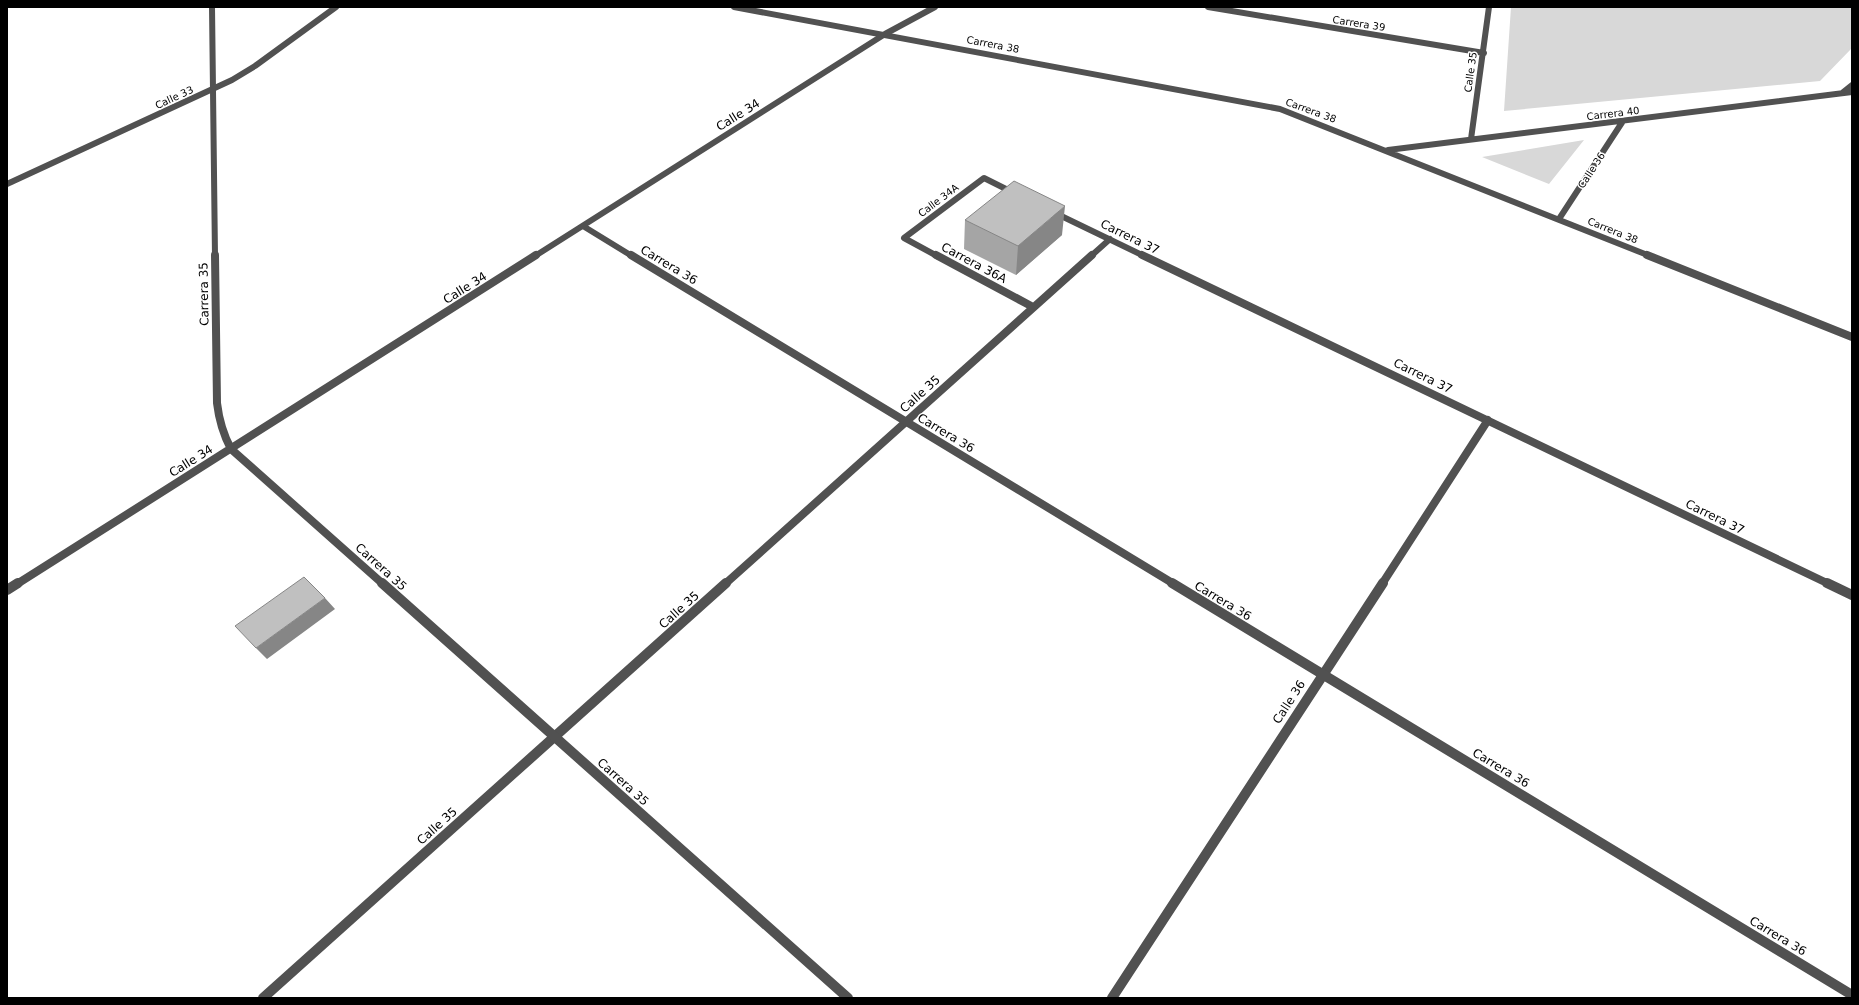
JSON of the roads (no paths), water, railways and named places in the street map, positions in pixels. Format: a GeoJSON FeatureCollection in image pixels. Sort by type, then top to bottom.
{"type":"FeatureCollection","features":[{"type":"Feature","properties":{"kind":"street","name":"Carrera 35"},"geometry":{"type":"LineString","coordinates":[[212,7],[218,403],[219,420],[223,436],[231,449],[848,998]]}},
{"type":"Feature","properties":{"kind":"street","name":"Calle 33"},"geometry":{"type":"LineString","coordinates":[[7,184],[232,80],[255,66],[336,7]]}},
{"type":"Feature","properties":{"kind":"street","name":"Carrera 38"},"geometry":{"type":"LineString","coordinates":[[734,7],[1280,109],[1852,336]]}},
{"type":"Feature","properties":{"kind":"street","name":"Calle 34"},"geometry":{"type":"LineString","coordinates":[[7,590],[885,34],[935,7]]}},
{"type":"Feature","properties":{"kind":"street","name":"Carrera 39"},"geometry":{"type":"LineString","coordinates":[[1208,7],[1484,53]]}},
{"type":"Feature","properties":{"kind":"street","name":"Calle 35"},"geometry":{"type":"LineString","coordinates":[[1471,140],[1484,53],[1489,7]]}},
{"type":"Feature","properties":{"kind":"street"},"geometry":{"type":"LineString","coordinates":[[1842,94],[1852,85]]}},
{"type":"Feature","properties":{"kind":"street","name":"Carrera 40"},"geometry":{"type":"LineString","coordinates":[[1386,150],[1852,92]]}},
{"type":"Feature","properties":{"kind":"street","name":"Calle 36"},"geometry":{"type":"LineString","coordinates":[[1559,219],[1623,121]]}},
{"type":"Feature","properties":{"kind":"street","name":"Calle 34A"},"geometry":{"type":"LineString","coordinates":[[904,238],[984,178],[1019,195]]}},
{"type":"Feature","properties":{"kind":"street","name":"Carrera 37"},"geometry":{"type":"LineString","coordinates":[[1047,209],[1852,594]]}},
{"type":"Feature","properties":{"kind":"street","name":"Carrera 36"},"geometry":{"type":"LineString","coordinates":[[583,226],[1852,995]]}},
{"type":"Feature","properties":{"kind":"street","name":"Carrera 36A"},"geometry":{"type":"LineString","coordinates":[[904,238],[1033,307]]}},
{"type":"Feature","properties":{"kind":"street","name":"Calle 35"},"geometry":{"type":"LineString","coordinates":[[263,998],[1110,239]]}},
{"type":"Feature","properties":{"kind":"street","name":"Calle 36"},"geometry":{"type":"LineString","coordinates":[[1112,998],[1488,420]]}}]}
